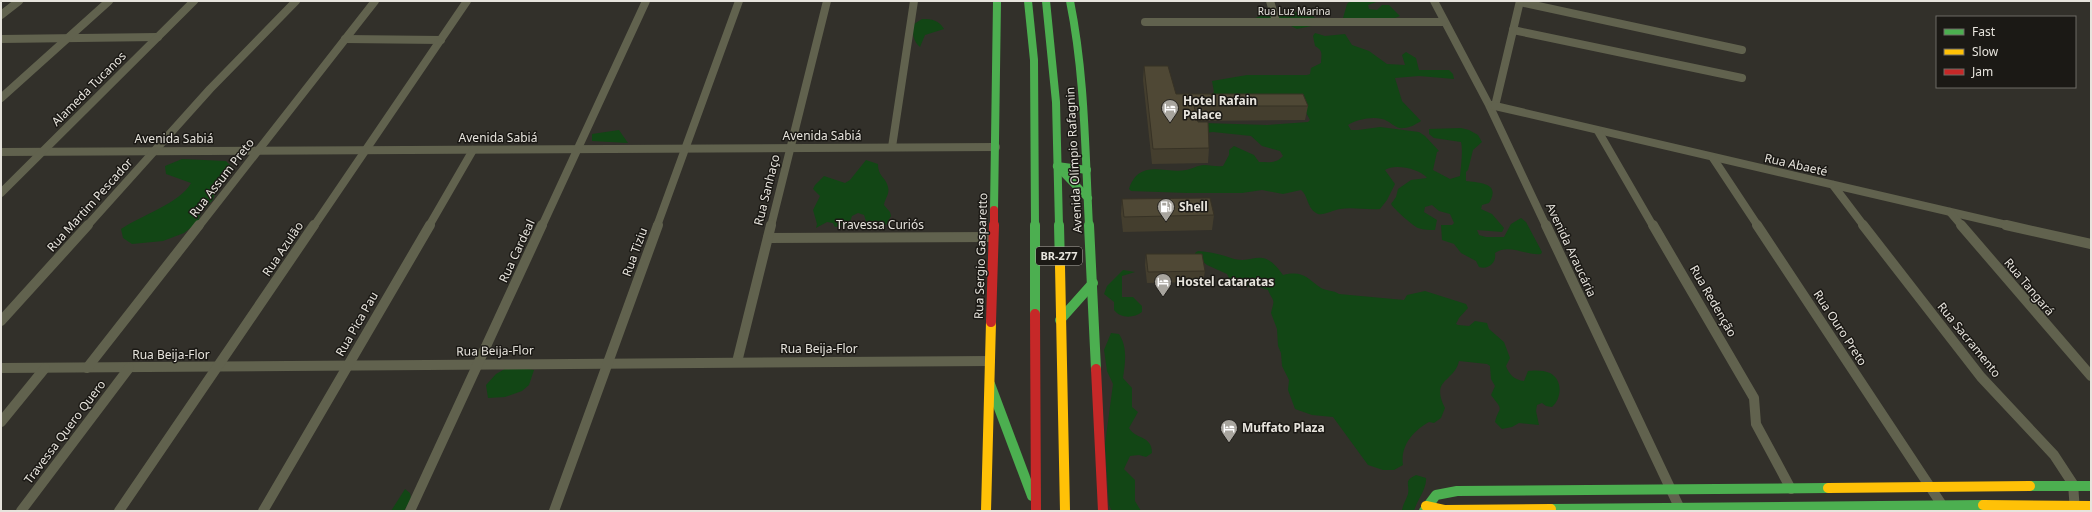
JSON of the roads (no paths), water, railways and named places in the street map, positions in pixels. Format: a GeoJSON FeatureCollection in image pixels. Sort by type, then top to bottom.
{"type":"FeatureCollection","features":[{"type":"Feature","properties":{"kind":"main road","name":"Rua Sergio Gasparetto"},"geometry":{"type":"LineString","coordinates":[[986,511],[996,147],[997,1]]}},
{"type":"Feature","properties":{"kind":"main road","name":"BR-277"},"geometry":{"type":"LineString","coordinates":[[1028,1],[1034,60],[1036,509]]}},
{"type":"Feature","properties":{"kind":"main road","name":"BR-277"},"geometry":{"type":"LineString","coordinates":[[1046,1],[1056,102],[1065,511]]}},
{"type":"Feature","properties":{"kind":"main road","name":"Avenida Olímpio Rafagnin"},"geometry":{"type":"LineString","coordinates":[[1070,1],[1077,36],[1082,83],[1103,511]]}},
{"type":"Feature","properties":{"kind":"main road"},"geometry":{"type":"LineString","coordinates":[[1057,166],[1087,170]]}},
{"type":"Feature","properties":{"kind":"main road"},"geometry":{"type":"LineString","coordinates":[[1057,166],[1088,198]]}},
{"type":"Feature","properties":{"kind":"main road"},"geometry":{"type":"LineString","coordinates":[[1060,320],[1093,283]]}},
{"type":"Feature","properties":{"kind":"main road"},"geometry":{"type":"LineString","coordinates":[[990,384],[1036,509]]}},
{"type":"Feature","properties":{"kind":"main road"},"geometry":{"type":"LineString","coordinates":[[1425,509],[1436,495],[1457,491],[2091,486]]}},
{"type":"Feature","properties":{"kind":"main road"},"geometry":{"type":"LineString","coordinates":[[1822,489],[1833,507]]}},
{"type":"Feature","properties":{"kind":"main road"},"geometry":{"type":"LineString","coordinates":[[1425,509],[1803,509],[1833,507],[2074,509],[2091,506]]}},
{"type":"Feature","properties":{"kind":"street"},"geometry":{"type":"LineString","coordinates":[[1,15],[19,1]]}},
{"type":"Feature","properties":{"kind":"street"},"geometry":{"type":"LineString","coordinates":[[1,98],[109,1]]}},
{"type":"Feature","properties":{"kind":"street","name":"Alameda Tucanos"},"geometry":{"type":"LineString","coordinates":[[1,193],[194,1]]}},
{"type":"Feature","properties":{"kind":"street","name":"Rua Martim Pescador"},"geometry":{"type":"LineString","coordinates":[[1,321],[210,89],[296,1]]}},
{"type":"Feature","properties":{"kind":"street","name":"Rua Assum Preto"},"geometry":{"type":"LineString","coordinates":[[87,368],[259,151],[375,1]]}},
{"type":"Feature","properties":{"kind":"street","name":"Rua Azulão"},"geometry":{"type":"LineString","coordinates":[[119,511],[467,1]]}},
{"type":"Feature","properties":{"kind":"street","name":"Rua Cardeal"},"geometry":{"type":"LineString","coordinates":[[410,511],[646,1]]}},
{"type":"Feature","properties":{"kind":"street","name":"Rua Tiziu"},"geometry":{"type":"LineString","coordinates":[[554,511],[739,1]]}},
{"type":"Feature","properties":{"kind":"street","name":"Rua Sanhaço"},"geometry":{"type":"LineString","coordinates":[[737,362],[827,1]]}},
{"type":"Feature","properties":{"kind":"street"},"geometry":{"type":"LineString","coordinates":[[892,148],[914,1]]}},
{"type":"Feature","properties":{"kind":"street"},"geometry":{"type":"LineString","coordinates":[[1270,1],[1276,21]]}},
{"type":"Feature","properties":{"kind":"street","name":"Avenida Araucária"},"geometry":{"type":"LineString","coordinates":[[1434,1],[1444,22],[1492,106],[1680,509]]}},
{"type":"Feature","properties":{"kind":"street"},"geometry":{"type":"LineString","coordinates":[[1492,106],[1520,1],[1742,50]]}},
{"type":"Feature","properties":{"kind":"street","name":"Rua Luz Marina"},"geometry":{"type":"LineString","coordinates":[[1145,22],[1444,22]]}},
{"type":"Feature","properties":{"kind":"street"},"geometry":{"type":"LineString","coordinates":[[1513,30],[1742,78]]}},
{"type":"Feature","properties":{"kind":"street"},"geometry":{"type":"LineString","coordinates":[[1,39],[158,37]]}},
{"type":"Feature","properties":{"kind":"street"},"geometry":{"type":"LineString","coordinates":[[345,39],[440,40]]}},
{"type":"Feature","properties":{"kind":"street","name":"Rua Abaeté"},"geometry":{"type":"LineString","coordinates":[[1492,106],[1598,132],[2091,244]]}},
{"type":"Feature","properties":{"kind":"street","name":"Rua Redenção"},"geometry":{"type":"LineString","coordinates":[[1598,132],[1754,398],[1756,424],[1791,489]]}},
{"type":"Feature","properties":{"kind":"street","name":"Avenida Sabiá"},"geometry":{"type":"LineString","coordinates":[[1,152],[996,147]]}},
{"type":"Feature","properties":{"kind":"street","name":"Rua Pica Pau"},"geometry":{"type":"LineString","coordinates":[[262,511],[473,150]]}},
{"type":"Feature","properties":{"kind":"street","name":"Rua Ouro Preto"},"geometry":{"type":"LineString","coordinates":[[1713,158],[1944,508]]}},
{"type":"Feature","properties":{"kind":"street","name":"Rua Sacramento"},"geometry":{"type":"LineString","coordinates":[[1833,186],[1977,372],[2041,441],[2061,465],[2074,486]]}},
{"type":"Feature","properties":{"kind":"street","name":"Rua Tangará"},"geometry":{"type":"LineString","coordinates":[[1950,212],[2091,376]]}},
{"type":"Feature","properties":{"kind":"street","name":"Travessa Curiós"},"geometry":{"type":"LineString","coordinates":[[768,238],[993,237]]}},
{"type":"Feature","properties":{"kind":"street"},"geometry":{"type":"LineString","coordinates":[[2081,242],[2091,252]]}},
{"type":"Feature","properties":{"kind":"street","name":"Rua Beija-Flor"},"geometry":{"type":"LineString","coordinates":[[1,368],[346,367],[608,362],[990,361]]}},
{"type":"Feature","properties":{"kind":"street"},"geometry":{"type":"LineString","coordinates":[[1,422],[45,368]]}},
{"type":"Feature","properties":{"kind":"street","name":"Travessa Quero Quero"},"geometry":{"type":"LineString","coordinates":[[21,511],[129,368]]}},
{"type":"Feature","properties":{"kind":"street"},"geometry":{"type":"LineString","coordinates":[[2074,486],[2074,509]]}},
{"type":"Feature","properties":{"kind":"place","name":"Hotel Rafain Palace"},"geometry":{"type":"Point","coordinates":[1170,123]}},
{"type":"Feature","properties":{"kind":"place","name":"Shell"},"geometry":{"type":"Point","coordinates":[1166,222]}},
{"type":"Feature","properties":{"kind":"place","name":"Hostel cataratas"},"geometry":{"type":"Point","coordinates":[1163,297]}},
{"type":"Feature","properties":{"kind":"place","name":"Muffato Plaza"},"geometry":{"type":"Point","coordinates":[1229,443]}}]}
